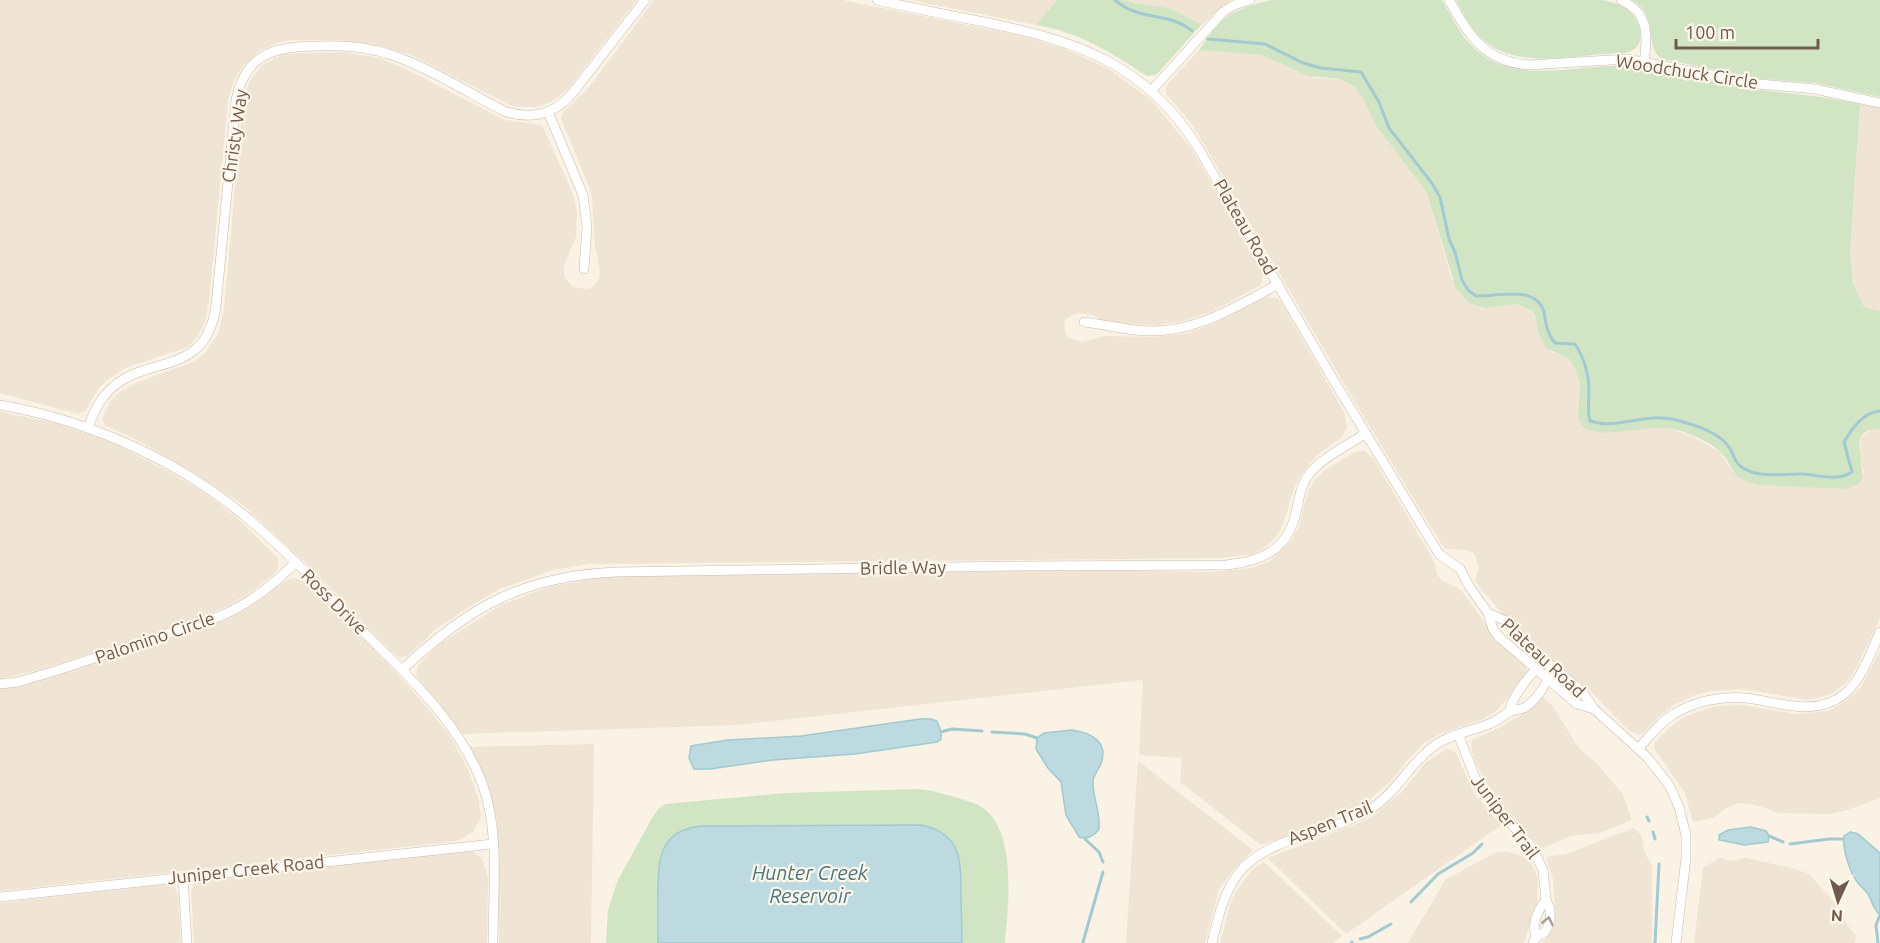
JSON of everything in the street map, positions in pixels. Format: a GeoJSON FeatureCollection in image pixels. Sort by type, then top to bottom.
{"type":"FeatureCollection","features":[{"type":"Feature","properties":{"kind":"street"},"geometry":{"type":"LineString","coordinates":[[584,270],[587,227],[583,195],[548,112],[558,107],[571,95],[645,0]]}},
{"type":"Feature","properties":{"kind":"street","name":"Plateau Road"},"geometry":{"type":"LineString","coordinates":[[876,0],[916,4],[1069,43],[1104,58],[1151,91],[1179,119],[1189,133],[1439,554],[1460,569],[1488,613],[1493,629],[1499,637],[1577,704],[1594,709]]}},
{"type":"Feature","properties":{"kind":"street"},"geometry":{"type":"LineString","coordinates":[[1151,91],[1223,12],[1234,5],[1250,0]]}},
{"type":"Feature","properties":{"kind":"street","name":"Woodchuck Circle"},"geometry":{"type":"LineString","coordinates":[[1449,0],[1474,40],[1496,57],[1513,63],[1540,64],[1617,59],[1758,84],[1815,89],[1880,103]]}},
{"type":"Feature","properties":{"kind":"street"},"geometry":{"type":"LineString","coordinates":[[1621,0],[1638,11],[1646,28],[1644,62]]}},
{"type":"Feature","properties":{"kind":"street","name":"Christy Way"},"geometry":{"type":"LineString","coordinates":[[88,428],[98,405],[113,387],[133,375],[173,362],[193,352],[206,339],[210,331],[216,306],[237,94],[246,74],[266,54],[294,46],[334,45],[362,48],[391,55],[410,63],[513,114],[531,116],[548,112]]}},
{"type":"Feature","properties":{"kind":"street"},"geometry":{"type":"LineString","coordinates":[[1084,321],[1136,331],[1182,328],[1202,323],[1278,284]]}},
{"type":"Feature","properties":{"kind":"street","name":"Ross Drive"},"geometry":{"type":"LineString","coordinates":[[0,405],[88,428],[146,453],[205,488],[251,521],[402,670],[440,713],[466,751],[483,786],[488,804],[493,844],[493,943]]}},
{"type":"Feature","properties":{"kind":"street","name":"Bridle Way"},"geometry":{"type":"LineString","coordinates":[[402,670],[442,633],[484,605],[538,583],[580,575],[616,572],[850,568],[1226,565],[1253,561],[1273,551],[1288,535],[1307,476],[1324,461],[1366,433]]}},
{"type":"Feature","properties":{"kind":"street","name":"Palomino Circle"},"geometry":{"type":"LineString","coordinates":[[0,684],[49,673],[218,617],[262,593],[295,563]]}},
{"type":"Feature","properties":{"kind":"street","name":"Plateau Road"},"geometry":{"type":"LineString","coordinates":[[1488,613],[1504,620],[1517,636],[1582,691],[1594,709],[1658,769],[1669,785],[1686,830],[1686,858],[1676,943]]}},
{"type":"Feature","properties":{"kind":"street"},"geometry":{"type":"LineString","coordinates":[[1638,749],[1672,715],[1708,700],[1744,698],[1802,707],[1813,707],[1834,701],[1855,683],[1880,633]]}},
{"type":"Feature","properties":{"kind":"street"},"geometry":{"type":"LineString","coordinates":[[1510,711],[1513,700],[1535,670],[1543,665],[1550,665],[1548,680]]}},
{"type":"Feature","properties":{"kind":"street","name":"Aspen Trail"},"geometry":{"type":"LineString","coordinates":[[1212,943],[1228,890],[1242,870],[1261,853],[1366,812],[1388,796],[1413,765],[1430,749],[1458,734],[1499,719],[1510,711],[1525,708],[1548,680]]}},
{"type":"Feature","properties":{"kind":"street","name":"Juniper Trail"},"geometry":{"type":"LineString","coordinates":[[1458,734],[1478,785],[1533,849],[1543,870],[1550,922],[1545,932],[1534,940]]}},
{"type":"Feature","properties":{"kind":"street","name":"Juniper Creek Road"},"geometry":{"type":"LineString","coordinates":[[0,897],[493,844]]}},
{"type":"Feature","properties":{"kind":"street"},"geometry":{"type":"LineString","coordinates":[[183,877],[187,943]]}},
{"type":"Feature","properties":{"kind":"street","name":"Juniper Trail"},"geometry":{"type":"LineString","coordinates":[[1534,940],[1536,917],[1546,900]]}},
{"type":"Feature","properties":{"kind":"shaded area"},"geometry":{"type":"Polygon","coordinates":[[[0,0],[637,0],[568,89],[551,102],[535,107],[516,107],[508,104],[409,54],[374,44],[337,40],[293,40],[280,42],[259,51],[242,67],[235,78],[228,100],[209,301],[204,325],[193,342],[185,348],[125,368],[106,381],[98,389],[85,411],[78,414],[0,393],[0,0]]]}},
{"type":"Feature","properties":{"kind":"shaded area"},"geometry":{"type":"Polygon","coordinates":[[[654,0],[842,0],[1017,35],[1060,47],[1107,68],[1151,100],[1191,148],[1261,269],[1263,275],[1261,285],[1213,311],[1183,321],[1157,325],[1107,323],[1092,315],[1078,313],[1067,318],[1064,323],[1065,333],[1069,338],[1082,342],[1105,336],[1153,337],[1184,334],[1211,325],[1266,297],[1277,298],[1281,302],[1344,412],[1347,427],[1341,438],[1318,454],[1300,476],[1280,531],[1272,541],[1252,554],[1221,558],[589,564],[553,570],[502,588],[437,628],[408,656],[399,657],[309,566],[243,505],[198,475],[137,440],[105,425],[102,419],[111,400],[118,393],[136,383],[195,361],[206,352],[218,334],[224,310],[243,100],[250,81],[264,64],[284,54],[344,52],[379,58],[408,70],[504,120],[542,125],[573,194],[577,212],[576,237],[564,265],[564,277],[573,287],[592,288],[599,279],[600,271],[595,245],[592,198],[561,118],[564,111],[586,91],[654,0]]]}},
{"type":"Feature","properties":{"kind":"shaded area"},"geometry":{"type":"Polygon","coordinates":[[[910,0],[1057,0],[1036,25],[910,0]]]}},
{"type":"Feature","properties":{"kind":"shaded area"},"geometry":{"type":"Polygon","coordinates":[[[1124,0],[1230,0],[1202,24],[1169,8],[1124,0]]]}},
{"type":"Feature","properties":{"kind":"shaded area"},"geometry":{"type":"Polygon","coordinates":[[[1199,50],[1262,55],[1316,78],[1341,79],[1355,87],[1376,126],[1427,193],[1452,280],[1477,306],[1486,308],[1517,304],[1531,310],[1550,351],[1569,359],[1575,368],[1581,396],[1578,412],[1645,428],[1668,428],[1692,436],[1720,452],[1732,471],[1746,482],[1769,486],[1839,489],[1855,486],[1864,472],[1859,453],[1861,438],[1871,429],[1880,429],[1880,618],[1856,669],[1846,683],[1831,694],[1809,700],[1742,689],[1711,691],[1695,695],[1674,705],[1639,735],[1630,731],[1619,721],[1587,687],[1525,640],[1477,584],[1475,580],[1479,567],[1474,553],[1467,550],[1446,549],[1442,545],[1356,404],[1191,123],[1166,94],[1166,86],[1199,50]]]}},
{"type":"Feature","properties":{"kind":"shaded area"},"geometry":{"type":"Polygon","coordinates":[[[1860,104],[1880,108],[1880,311],[1864,307],[1853,284],[1850,252],[1860,104]]]}},
{"type":"Feature","properties":{"kind":"shaded area"},"geometry":{"type":"Polygon","coordinates":[[[0,412],[55,423],[83,432],[111,442],[169,472],[206,494],[236,517],[278,558],[278,568],[254,590],[226,607],[207,615],[43,669],[0,679],[0,412]]]}},
{"type":"Feature","properties":{"kind":"shaded area"},"geometry":{"type":"Polygon","coordinates":[[[1356,451],[1365,451],[1373,458],[1427,549],[1441,580],[1461,590],[1501,645],[1525,666],[1528,673],[1496,711],[1483,719],[1442,733],[1424,743],[1389,783],[1364,804],[1261,845],[1180,782],[1182,758],[1139,755],[1143,680],[736,725],[460,734],[416,675],[418,666],[438,645],[501,605],[549,587],[595,578],[1100,570],[1210,572],[1252,568],[1270,561],[1291,541],[1299,527],[1308,491],[1315,480],[1324,471],[1356,451]]]}},
{"type":"Feature","properties":{"kind":"shaded area"},"geometry":{"type":"Polygon","coordinates":[[[296,578],[309,583],[387,663],[450,736],[467,767],[478,797],[481,817],[473,832],[450,842],[0,891],[0,689],[47,679],[209,626],[245,607],[289,579],[296,578]]]}},
{"type":"Feature","properties":{"kind":"shaded area"},"geometry":{"type":"Polygon","coordinates":[[[1880,651],[1880,798],[1829,814],[1779,813],[1760,806],[1740,803],[1726,808],[1713,818],[1693,822],[1685,793],[1654,748],[1655,742],[1669,728],[1684,717],[1716,706],[1742,705],[1796,714],[1829,711],[1846,701],[1861,687],[1880,651]]]}},
{"type":"Feature","properties":{"kind":"shaded area"},"geometry":{"type":"Polygon","coordinates":[[[1540,695],[1552,705],[1578,747],[1599,766],[1622,793],[1632,820],[1599,833],[1570,836],[1541,849],[1492,792],[1475,762],[1471,747],[1472,740],[1519,716],[1528,710],[1540,695]]]}},
{"type":"Feature","properties":{"kind":"shaded area"},"geometry":{"type":"Polygon","coordinates":[[[594,744],[591,943],[499,943],[497,821],[489,788],[469,747],[594,744]]]}},
{"type":"Feature","properties":{"kind":"shaded area"},"geometry":{"type":"Polygon","coordinates":[[[1447,749],[1456,753],[1474,793],[1501,825],[1346,934],[1268,858],[1369,819],[1402,792],[1425,763],[1447,749]]]}},
{"type":"Feature","properties":{"kind":"shaded area"},"geometry":{"type":"Polygon","coordinates":[[[1138,761],[1253,850],[1219,889],[1205,943],[1126,943],[1138,761]]]}},
{"type":"Feature","properties":{"kind":"shaded area"},"geometry":{"type":"Polygon","coordinates":[[[1634,828],[1641,835],[1645,853],[1652,866],[1652,943],[1542,943],[1552,929],[1555,913],[1553,879],[1546,857],[1566,854],[1634,828]]]}},
{"type":"Feature","properties":{"kind":"shaded area"},"geometry":{"type":"Polygon","coordinates":[[[474,852],[482,859],[488,877],[487,943],[194,943],[191,891],[193,885],[201,880],[474,852]]]}},
{"type":"Feature","properties":{"kind":"shaded area"},"geometry":{"type":"Polygon","coordinates":[[[1497,852],[1508,852],[1529,858],[1537,876],[1537,902],[1524,943],[1408,943],[1446,879],[1497,852]]]}},
{"type":"Feature","properties":{"kind":"shaded area"},"geometry":{"type":"Polygon","coordinates":[[[1719,858],[1731,861],[1746,858],[1809,874],[1840,909],[1846,923],[1856,936],[1855,943],[1694,943],[1703,868],[1719,858]]]}},
{"type":"Feature","properties":{"kind":"shaded area"},"geometry":{"type":"Polygon","coordinates":[[[1264,862],[1342,936],[1333,943],[1220,943],[1235,893],[1252,870],[1264,862]]]}},
{"type":"Feature","properties":{"kind":"shaded area"},"geometry":{"type":"Polygon","coordinates":[[[173,885],[178,894],[181,943],[0,943],[0,903],[173,885]]]}},
{"type":"Feature","properties":{"kind":"green space"},"geometry":{"type":"Polygon","coordinates":[[[1057,0],[1124,0],[1169,8],[1202,24],[1157,74],[1147,76],[1081,38],[1036,25],[1057,0]]]}},
{"type":"Feature","properties":{"kind":"green space"},"geometry":{"type":"Polygon","coordinates":[[[1271,0],[1442,0],[1470,44],[1487,58],[1505,66],[1548,71],[1635,66],[1752,89],[1860,104],[1850,252],[1853,284],[1864,307],[1880,311],[1880,429],[1869,430],[1860,441],[1862,476],[1860,483],[1847,489],[1758,485],[1736,475],[1724,456],[1714,447],[1681,431],[1656,428],[1608,433],[1585,429],[1578,419],[1580,384],[1575,368],[1569,359],[1546,348],[1531,310],[1517,304],[1486,308],[1477,306],[1468,302],[1456,289],[1427,193],[1376,126],[1355,87],[1341,79],[1308,76],[1262,55],[1199,50],[1222,21],[1236,11],[1271,0]]]}},
{"type":"Feature","properties":{"kind":"green space"},"geometry":{"type":"Polygon","coordinates":[[[1456,0],[1604,0],[1621,5],[1630,12],[1638,23],[1640,42],[1632,51],[1625,53],[1547,59],[1510,54],[1493,47],[1478,35],[1456,0]]]}},
{"type":"Feature","properties":{"kind":"green space"},"geometry":{"type":"Polygon","coordinates":[[[1632,0],[1880,0],[1880,97],[1815,83],[1763,79],[1662,59],[1653,47],[1646,14],[1632,0]]]}},
{"type":"Feature","properties":{"kind":"green space"},"geometry":{"type":"Polygon","coordinates":[[[917,789],[938,792],[975,803],[992,817],[1000,832],[1008,869],[1005,943],[962,943],[960,865],[954,844],[939,830],[911,825],[705,826],[682,830],[670,840],[662,852],[659,865],[658,943],[606,943],[608,910],[617,882],[652,818],[665,804],[786,793],[917,789]]]}},
{"type":"Feature","properties":{"kind":"water"},"geometry":{"type":"Polygon","coordinates":[[[920,719],[937,721],[941,739],[937,742],[855,754],[773,760],[710,769],[694,769],[689,758],[691,746],[728,740],[801,736],[920,719]]]}},
{"type":"Feature","properties":{"kind":"water"},"geometry":{"type":"Polygon","coordinates":[[[1072,730],[1098,740],[1103,751],[1103,758],[1093,781],[1099,829],[1087,838],[1079,837],[1066,815],[1061,782],[1048,768],[1036,749],[1037,738],[1044,733],[1072,730]]]}},
{"type":"Feature","properties":{"kind":"water","name":"Hunter Creek Reservoir"},"geometry":{"type":"Polygon","coordinates":[[[921,825],[944,834],[956,849],[960,868],[962,943],[658,943],[661,856],[671,838],[679,832],[705,826],[921,825]]]}},
{"type":"Feature","properties":{"kind":"water"},"geometry":{"type":"Polygon","coordinates":[[[1751,827],[1766,831],[1769,836],[1768,842],[1744,845],[1719,840],[1719,835],[1728,830],[1751,827]]]}},
{"type":"Feature","properties":{"kind":"water"},"geometry":{"type":"Polygon","coordinates":[[[1850,832],[1858,834],[1880,853],[1880,915],[1867,892],[1855,879],[1845,854],[1844,836],[1850,832]]]}},
{"type":"Feature","properties":{"kind":"waterway"},"geometry":{"type":"LineString","coordinates":[[1115,0],[1134,11],[1174,21],[1192,31]]}},
{"type":"Feature","properties":{"kind":"waterway"},"geometry":{"type":"LineString","coordinates":[[1208,39],[1265,44],[1303,63],[1321,68],[1361,72],[1379,102],[1389,128],[1440,197],[1449,239],[1462,280],[1468,290],[1476,296],[1525,295],[1540,303],[1552,340],[1555,343],[1575,344],[1581,355],[1588,379],[1590,421],[1606,424],[1654,418],[1676,420],[1700,427],[1717,436],[1726,443],[1740,466],[1755,473],[1840,477],[1852,472],[1844,442],[1859,422],[1869,414],[1880,411]]}},
{"type":"Feature","properties":{"kind":"waterway"},"geometry":{"type":"LineString","coordinates":[[941,732],[952,729],[982,731]]}},
{"type":"Feature","properties":{"kind":"waterway"},"geometry":{"type":"LineString","coordinates":[[992,732],[1025,734],[1037,738]]}},
{"type":"Feature","properties":{"kind":"waterway"},"geometry":{"type":"LineString","coordinates":[[1647,817],[1649,821]]}},
{"type":"Feature","properties":{"kind":"waterway"},"geometry":{"type":"LineString","coordinates":[[1653,832],[1655,839]]}},
{"type":"Feature","properties":{"kind":"waterway"},"geometry":{"type":"LineString","coordinates":[[1769,836],[1783,842]]}},
{"type":"Feature","properties":{"kind":"waterway"},"geometry":{"type":"LineString","coordinates":[[1085,839],[1099,852],[1103,862]]}},
{"type":"Feature","properties":{"kind":"waterway"},"geometry":{"type":"LineString","coordinates":[[1790,844],[1843,839]]}},
{"type":"Feature","properties":{"kind":"waterway"},"geometry":{"type":"LineString","coordinates":[[1411,902],[1438,874],[1473,853],[1482,844]]}},
{"type":"Feature","properties":{"kind":"waterway"},"geometry":{"type":"LineString","coordinates":[[1655,943],[1659,864]]}},
{"type":"Feature","properties":{"kind":"waterway"},"geometry":{"type":"LineString","coordinates":[[1083,942],[1103,872]]}},
{"type":"Feature","properties":{"kind":"waterway"},"geometry":{"type":"LineString","coordinates":[[1878,943],[1876,925],[1880,915]]}},
{"type":"Feature","properties":{"kind":"waterway"},"geometry":{"type":"LineString","coordinates":[[1360,939],[1391,924]]}}]}
